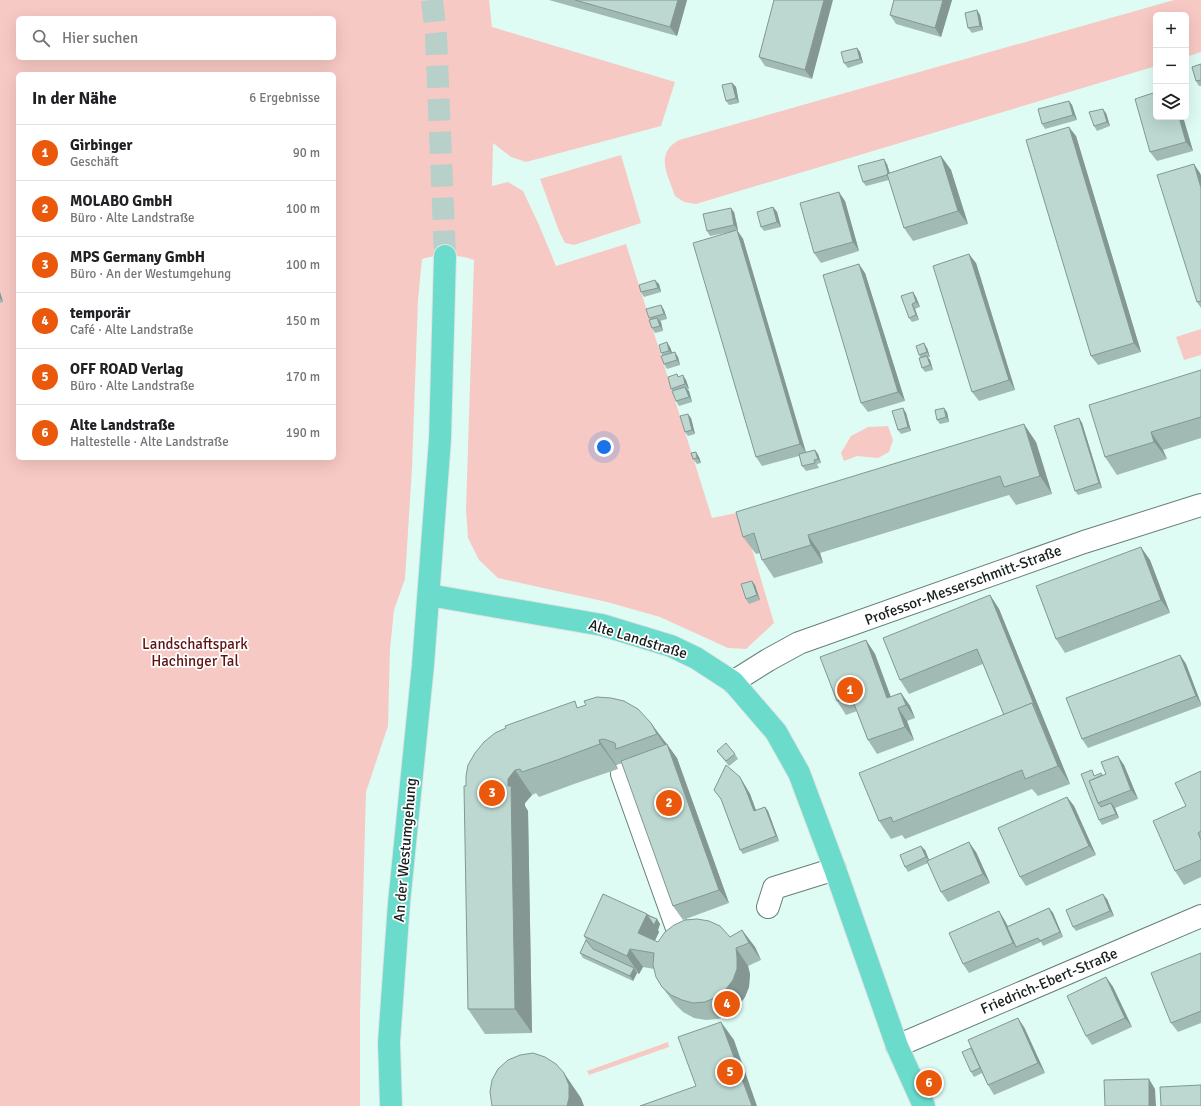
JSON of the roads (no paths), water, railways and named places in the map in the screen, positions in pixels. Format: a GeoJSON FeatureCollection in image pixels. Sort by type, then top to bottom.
{"type":"FeatureCollection","features":[{"type":"Feature","properties":{"kind":"main road","name":"An der Westumgehung"},"geometry":{"type":"LineString","coordinates":[[391,1106],[389,1042],[398,910],[429,595],[440,439],[445,256]]}},
{"type":"Feature","properties":{"kind":"main road","name":"Alte Landstraße"},"geometry":{"type":"LineString","coordinates":[[429,595],[602,625],[671,646],[696,658],[733,682],[776,732],[799,773],[835,868],[897,1046],[924,1106]]}},
{"type":"Feature","properties":{"kind":"street","name":"Professor-Messerschmitt-Straße"},"geometry":{"type":"LineString","coordinates":[[733,682],[799,643],[1077,545],[1201,504]]}},
{"type":"Feature","properties":{"kind":"street"},"geometry":{"type":"LineString","coordinates":[[622,774],[678,931]]}},
{"type":"Feature","properties":{"kind":"street"},"geometry":{"type":"LineString","coordinates":[[768,908],[774,888],[835,868]]}},
{"type":"Feature","properties":{"kind":"street","name":"Friedrich-Ebert-Straße"},"geometry":{"type":"LineString","coordinates":[[897,1046],[1201,916]]}},
{"type":"Feature","properties":{"kind":"tunnel"},"geometry":{"type":"LineString","coordinates":[[432,0],[436,35],[445,256]]}},
{"type":"Feature","properties":{"kind":"place","name":"Girbinger"},"geometry":{"type":"Point","coordinates":[850,690]}},
{"type":"Feature","properties":{"kind":"place","name":"MPS Germany GmbH"},"geometry":{"type":"Point","coordinates":[492,793]}},
{"type":"Feature","properties":{"kind":"place","name":"MOLABO GmbH"},"geometry":{"type":"Point","coordinates":[669,803]}},
{"type":"Feature","properties":{"kind":"place","name":"temporär"},"geometry":{"type":"Point","coordinates":[727,1004]}},
{"type":"Feature","properties":{"kind":"place","name":"OFF ROAD Verlag"},"geometry":{"type":"Point","coordinates":[730,1072]}},
{"type":"Feature","properties":{"kind":"place","name":"Alte Landstraße"},"geometry":{"type":"Point","coordinates":[929,1083]}},
{"type":"Feature","properties":{"kind":"park label","name":"Landschaftspark Hachinger Tal"},"geometry":{"type":"Point","coordinates":[195,652]}}]}
